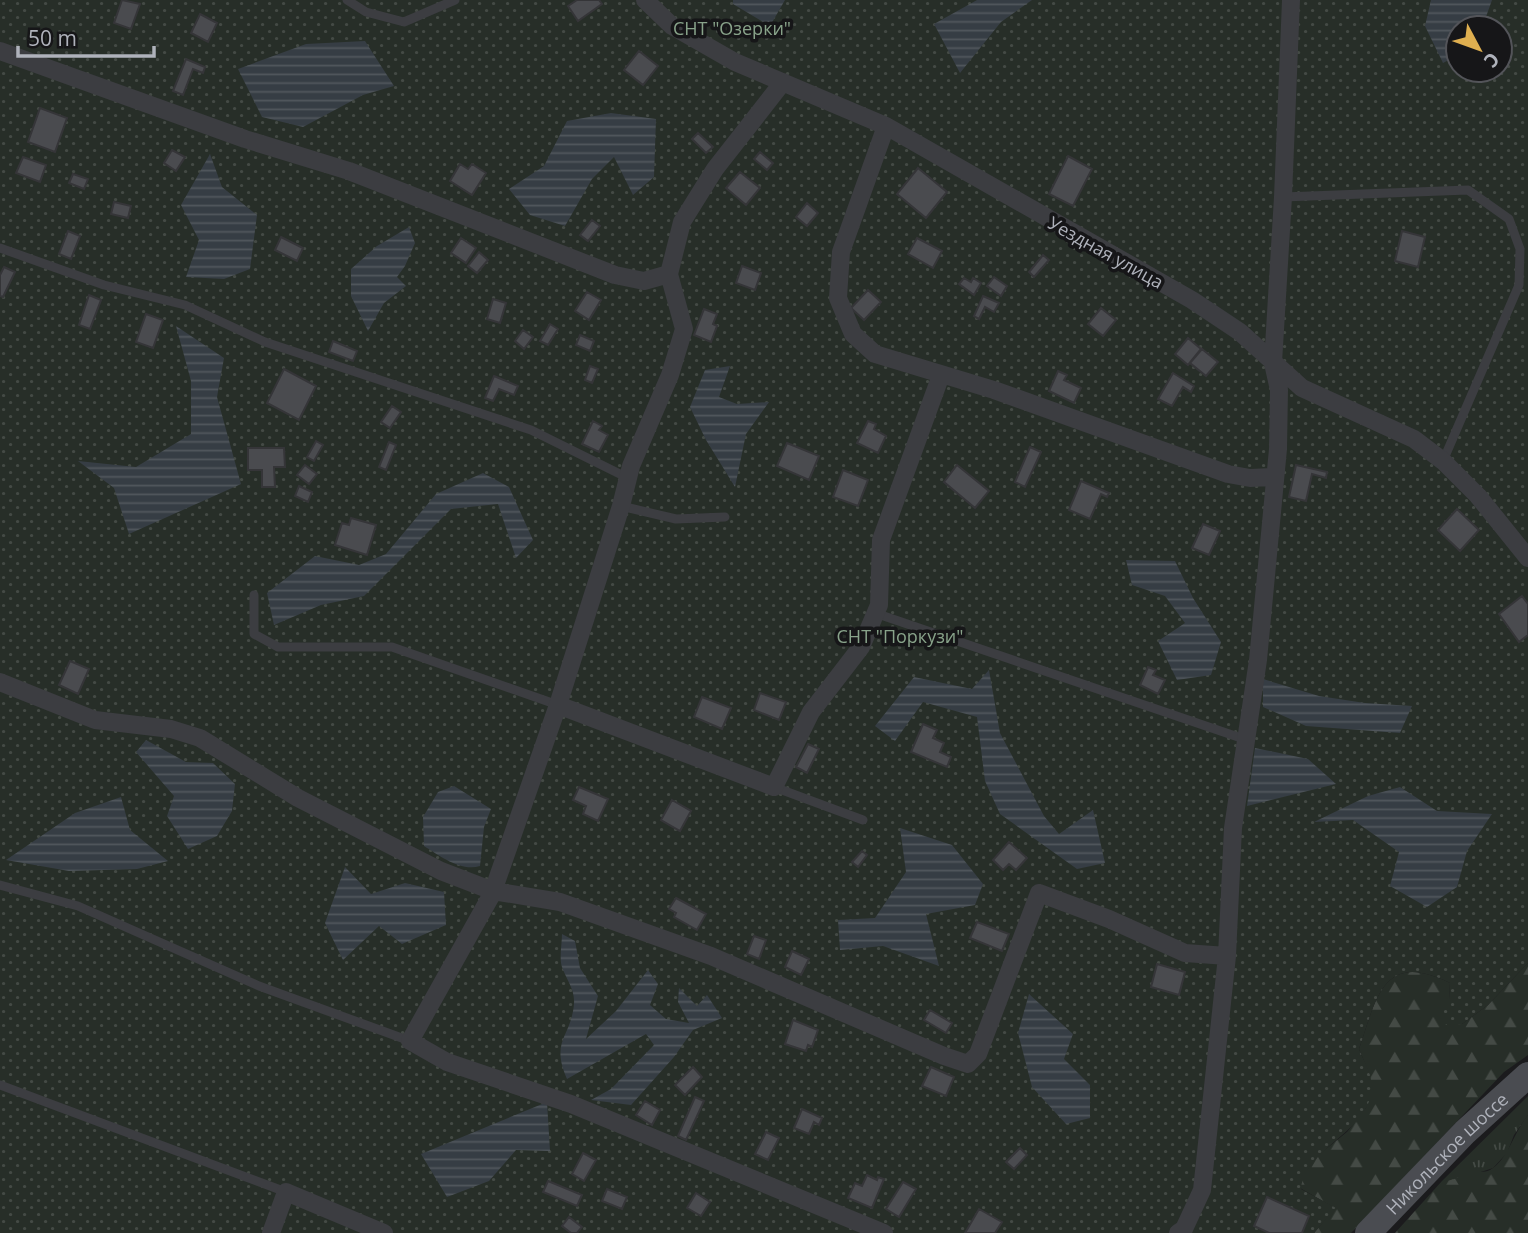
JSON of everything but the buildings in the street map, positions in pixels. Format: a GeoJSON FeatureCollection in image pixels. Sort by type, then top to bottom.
{"type":"FeatureCollection","features":[{"type":"Feature","properties":{"kind":"main road","name":"Никольское шоссе"},"geometry":{"type":"LineString","coordinates":[[1368,1233],[1465,1132],[1528,1075]]}},
{"type":"Feature","properties":{"kind":"street","name":"Уездная улица"},"geometry":{"type":"LineString","coordinates":[[645,0],[672,26],[736,62],[886,127],[1192,300],[1240,332],[1302,388],[1414,439],[1443,461],[1478,496],[1521,541],[1528,558]]}},
{"type":"Feature","properties":{"kind":"street"},"geometry":{"type":"LineString","coordinates":[[1178,1233],[1184,1229],[1202,1191],[1227,956],[1233,828],[1244,739],[1258,660],[1278,449],[1279,390],[1273,363],[1291,0]]}},
{"type":"Feature","properties":{"kind":"street"},"geometry":{"type":"LineString","coordinates":[[0,51],[245,139],[349,171],[615,275],[644,281],[669,274]]}},
{"type":"Feature","properties":{"kind":"street"},"geometry":{"type":"LineString","coordinates":[[783,82],[715,169],[682,222],[669,274],[684,329],[670,375],[628,478],[558,705],[493,891],[410,1041],[447,1062],[571,1104],[884,1233]]}},
{"type":"Feature","properties":{"kind":"street"},"geometry":{"type":"LineString","coordinates":[[886,127],[841,252],[838,298],[853,334],[875,355],[994,390],[1228,474],[1250,478],[1274,477]]}},
{"type":"Feature","properties":{"kind":"street"},"geometry":{"type":"LineString","coordinates":[[558,705],[774,788],[811,712],[861,647],[879,605],[881,540],[941,375]]}},
{"type":"Feature","properties":{"kind":"street"},"geometry":{"type":"LineString","coordinates":[[0,682],[95,720],[171,729],[200,738],[298,798],[441,871],[493,891],[560,902],[711,956],[968,1064],[978,1054],[1039,893],[1109,919],[1185,953],[1227,956]]}},
{"type":"Feature","properties":{"kind":"street"},"geometry":{"type":"LineString","coordinates":[[271,1233],[286,1192],[384,1233]]}},
{"type":"Feature","properties":{"kind":"lane"},"geometry":{"type":"LineString","coordinates":[[347,0],[366,12],[404,22],[455,0]]}},
{"type":"Feature","properties":{"kind":"lane"},"geometry":{"type":"LineString","coordinates":[[1283,197],[1468,190],[1508,219],[1520,249],[1519,285],[1443,461]]}},
{"type":"Feature","properties":{"kind":"lane"},"geometry":{"type":"LineString","coordinates":[[0,248],[104,285],[185,305],[265,342],[531,430],[628,478]]}},
{"type":"Feature","properties":{"kind":"lane"},"geometry":{"type":"LineString","coordinates":[[621,506],[676,519],[725,517]]}},
{"type":"Feature","properties":{"kind":"lane"},"geometry":{"type":"LineString","coordinates":[[254,595],[254,634],[278,647],[392,648],[558,705]]}},
{"type":"Feature","properties":{"kind":"lane"},"geometry":{"type":"LineString","coordinates":[[875,614],[1244,739]]}},
{"type":"Feature","properties":{"kind":"lane"},"geometry":{"type":"LineString","coordinates":[[774,788],[863,820]]}},
{"type":"Feature","properties":{"kind":"lane"},"geometry":{"type":"LineString","coordinates":[[0,885],[78,906],[259,986],[410,1041]]}},
{"type":"Feature","properties":{"kind":"lane"},"geometry":{"type":"LineString","coordinates":[[0,1085],[286,1192]]}},
{"type":"Feature","properties":{"kind":"green space","name":"СНТ \"Поркузи\""},"geometry":{"type":"Polygon","coordinates":[[[0,0],[1528,0],[1528,963],[1488,1005],[1462,1024],[1446,1025],[1440,1011],[1449,1000],[1450,983],[1428,974],[1410,972],[1397,976],[1386,984],[1371,1012],[1359,1049],[1370,1075],[1371,1094],[1365,1109],[1355,1123],[1316,1159],[1306,1173],[1301,1189],[1336,1208],[1314,1233],[0,1233],[0,0]]]}},
{"type":"Feature","properties":{"kind":"green space"},"geometry":{"type":"Polygon","coordinates":[[[1528,963],[1528,1055],[1504,1072],[1351,1233],[1314,1233],[1335,1208],[1300,1188],[1302,1177],[1316,1157],[1347,1132],[1366,1108],[1370,1075],[1359,1049],[1371,1012],[1386,984],[1397,976],[1410,972],[1428,974],[1450,983],[1449,1000],[1462,1024],[1488,1005],[1528,963]]]}},
{"type":"Feature","properties":{"kind":"green space"},"geometry":{"type":"Polygon","coordinates":[[[1528,1096],[1528,1115],[1514,1135],[1507,1153],[1493,1168],[1453,1181],[1442,1181],[1528,1096]]]}},
{"type":"Feature","properties":{"kind":"green space"},"geometry":{"type":"Polygon","coordinates":[[[1528,1115],[1528,1233],[1395,1233],[1442,1181],[1453,1180],[1471,1172],[1490,1170],[1502,1160],[1528,1115]]]}},
{"type":"Feature","properties":{"kind":"shaded area"},"geometry":{"type":"Polygon","coordinates":[[[733,0],[785,0],[770,26],[733,4],[733,0]]]}},
{"type":"Feature","properties":{"kind":"shaded area"},"geometry":{"type":"Polygon","coordinates":[[[977,0],[1032,0],[1001,22],[960,73],[934,24],[977,0]]]}},
{"type":"Feature","properties":{"kind":"shaded area"},"geometry":{"type":"Polygon","coordinates":[[[1431,0],[1492,0],[1487,14],[1444,14],[1443,63],[1425,26],[1431,0]]]}},
{"type":"Feature","properties":{"kind":"shaded area"},"geometry":{"type":"Polygon","coordinates":[[[365,41],[394,86],[363,95],[303,127],[262,117],[238,69],[306,44],[365,41]]]}},
{"type":"Feature","properties":{"kind":"shaded area"},"geometry":{"type":"Polygon","coordinates":[[[611,113],[656,119],[654,177],[633,195],[614,157],[592,179],[565,226],[530,215],[509,189],[544,166],[567,121],[611,113]]]}},
{"type":"Feature","properties":{"kind":"shaded area"},"geometry":{"type":"Polygon","coordinates":[[[210,154],[222,187],[257,215],[250,269],[224,279],[186,277],[199,240],[181,205],[210,154]]]}},
{"type":"Feature","properties":{"kind":"shaded area"},"geometry":{"type":"Polygon","coordinates":[[[409,227],[415,243],[397,277],[406,286],[384,303],[368,331],[351,296],[351,269],[377,246],[409,227]]]}},
{"type":"Feature","properties":{"kind":"shaded area"},"geometry":{"type":"Polygon","coordinates":[[[176,326],[224,358],[217,397],[241,484],[129,534],[114,488],[78,461],[136,467],[191,434],[191,381],[176,326]]]}},
{"type":"Feature","properties":{"kind":"shaded area"},"geometry":{"type":"Polygon","coordinates":[[[730,366],[719,397],[737,404],[769,402],[746,434],[735,487],[706,440],[690,407],[705,370],[730,366]]]}},
{"type":"Feature","properties":{"kind":"shaded area"},"geometry":{"type":"Polygon","coordinates":[[[483,473],[509,487],[533,540],[516,558],[498,504],[451,509],[364,596],[321,605],[274,625],[267,593],[315,556],[359,565],[386,554],[436,494],[483,473]]]}},
{"type":"Feature","properties":{"kind":"shaded area"},"geometry":{"type":"Polygon","coordinates":[[[1126,560],[1175,561],[1193,598],[1221,642],[1211,675],[1177,680],[1158,641],[1185,623],[1165,596],[1132,585],[1126,560]]]}},
{"type":"Feature","properties":{"kind":"shaded area"},"geometry":{"type":"Polygon","coordinates":[[[989,670],[1000,733],[1044,816],[1059,834],[1093,810],[1105,863],[1077,869],[1000,814],[985,781],[977,717],[923,702],[895,741],[875,726],[914,677],[972,689],[989,670]]]}},
{"type":"Feature","properties":{"kind":"shaded area"},"geometry":{"type":"Polygon","coordinates":[[[1263,679],[1319,696],[1412,706],[1400,733],[1306,726],[1263,707],[1263,679]]]}},
{"type":"Feature","properties":{"kind":"shaded area"},"geometry":{"type":"Polygon","coordinates":[[[146,740],[186,762],[213,763],[235,784],[232,811],[217,836],[188,849],[167,816],[174,796],[136,752],[146,740]]]}},
{"type":"Feature","properties":{"kind":"shaded area"},"geometry":{"type":"Polygon","coordinates":[[[1255,748],[1308,759],[1336,784],[1247,806],[1255,748]]]}},
{"type":"Feature","properties":{"kind":"shaded area"},"geometry":{"type":"Polygon","coordinates":[[[454,786],[491,809],[484,827],[480,866],[458,865],[424,846],[423,817],[438,792],[454,786]]]}},
{"type":"Feature","properties":{"kind":"shaded area"},"geometry":{"type":"Polygon","coordinates":[[[1400,787],[1437,811],[1492,814],[1467,851],[1457,887],[1427,907],[1390,886],[1399,852],[1353,820],[1314,822],[1368,796],[1400,787]]]}},
{"type":"Feature","properties":{"kind":"shaded area"},"geometry":{"type":"Polygon","coordinates":[[[121,797],[130,830],[168,861],[137,869],[69,871],[6,860],[75,813],[121,797]]]}},
{"type":"Feature","properties":{"kind":"shaded area"},"geometry":{"type":"Polygon","coordinates":[[[900,828],[952,845],[983,884],[975,905],[926,914],[939,966],[883,946],[840,950],[838,920],[875,918],[906,872],[900,828]]]}},
{"type":"Feature","properties":{"kind":"shaded area"},"geometry":{"type":"Polygon","coordinates":[[[345,867],[371,894],[405,883],[444,892],[446,925],[402,944],[379,926],[343,960],[325,923],[345,867]]]}},
{"type":"Feature","properties":{"kind":"shaded area"},"geometry":{"type":"Polygon","coordinates":[[[562,934],[575,941],[580,968],[598,996],[586,1039],[616,1011],[648,970],[658,984],[650,1005],[666,1019],[689,1023],[678,1002],[679,988],[697,1006],[707,995],[722,1018],[693,1030],[674,1057],[631,1105],[591,1100],[611,1089],[654,1045],[646,1034],[567,1079],[560,1056],[574,999],[561,963],[562,934]]]}},
{"type":"Feature","properties":{"kind":"shaded area"},"geometry":{"type":"Polygon","coordinates":[[[1029,994],[1073,1034],[1064,1059],[1090,1085],[1090,1118],[1066,1124],[1032,1087],[1018,1033],[1029,994]]]}},
{"type":"Feature","properties":{"kind":"shaded area"},"geometry":{"type":"Polygon","coordinates":[[[547,1102],[550,1151],[516,1150],[489,1181],[447,1197],[421,1154],[547,1102]]]}},
{"type":"Feature","properties":{"kind":"park label","name":"СНТ \"Озерки\""},"geometry":{"type":"Point","coordinates":[732,28]}}]}
